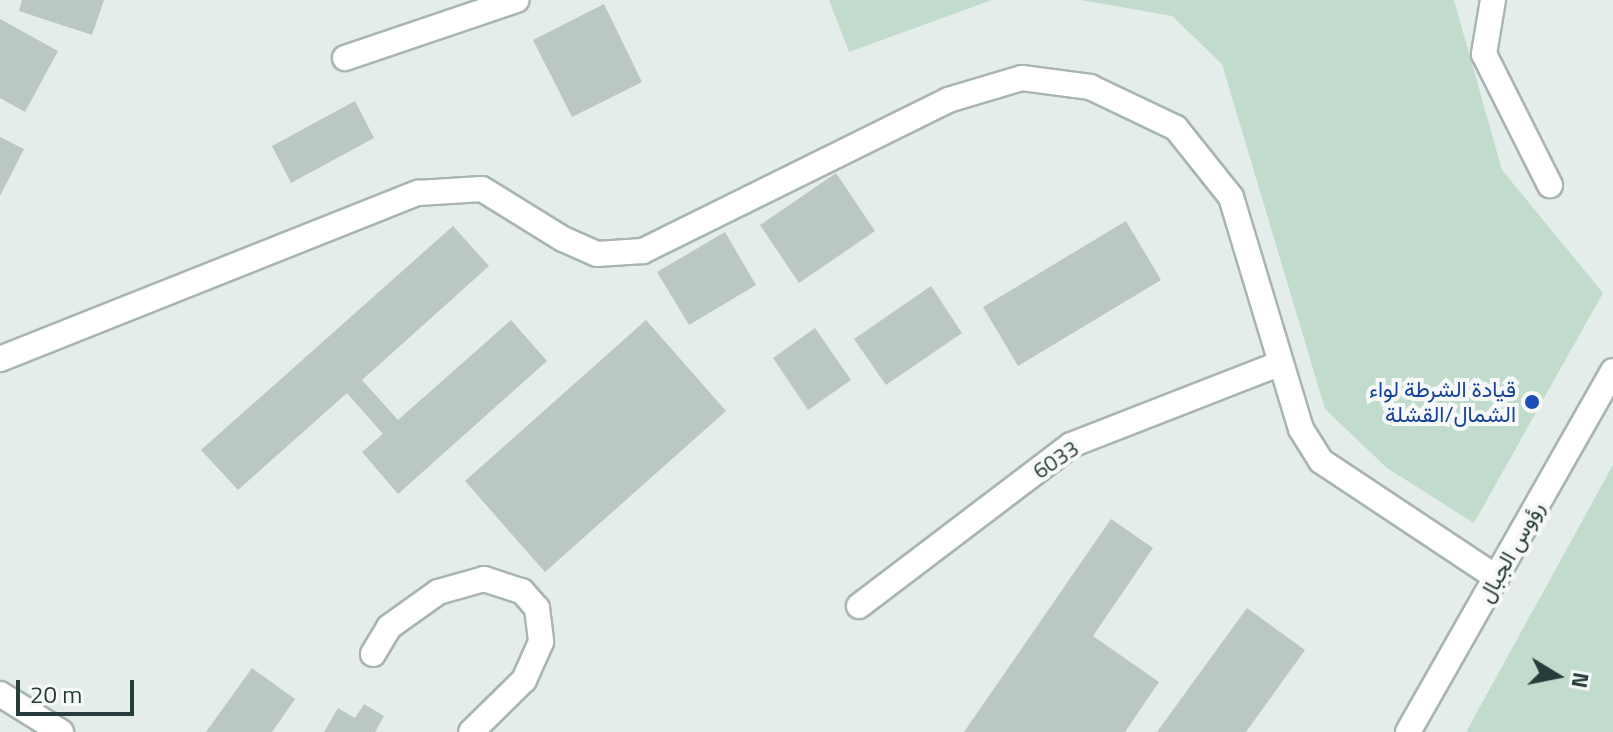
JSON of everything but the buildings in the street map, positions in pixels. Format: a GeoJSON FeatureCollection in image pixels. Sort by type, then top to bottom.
{"type":"FeatureCollection","features":[{"type":"Feature","properties":{"kind":"street"},"geometry":{"type":"LineString","coordinates":[[345,58],[516,0]]}},
{"type":"Feature","properties":{"kind":"street"},"geometry":{"type":"LineString","coordinates":[[1493,0],[1484,54],[1550,185]]}},
{"type":"Feature","properties":{"kind":"street"},"geometry":{"type":"LineString","coordinates":[[0,359],[418,193],[482,189],[597,254],[643,251],[948,100],[1022,78],[1090,87],[1176,128],[1231,197],[1301,429],[1321,461],[1497,578]]}},
{"type":"Feature","properties":{"kind":"street","name":"6033"},"geometry":{"type":"LineString","coordinates":[[859,606],[1071,445],[1281,363]]}},
{"type":"Feature","properties":{"kind":"street","name":"رؤوس الجبال"},"geometry":{"type":"LineString","coordinates":[[1408,732],[1613,371]]}},
{"type":"Feature","properties":{"kind":"street"},"geometry":{"type":"LineString","coordinates":[[373,654],[389,627],[438,592],[484,579],[522,591],[537,608],[541,642],[524,680],[471,732]]}},
{"type":"Feature","properties":{"kind":"street"},"geometry":{"type":"LineString","coordinates":[[0,694],[61,732]]}},
{"type":"Feature","properties":{"kind":"green space"},"geometry":{"type":"Polygon","coordinates":[[[829,0],[992,0],[849,52],[829,0]]]}},
{"type":"Feature","properties":{"kind":"green space"},"geometry":{"type":"Polygon","coordinates":[[[1081,0],[1454,0],[1502,170],[1603,293],[1474,523],[1387,468],[1325,409],[1222,64],[1172,16],[1081,0]]]}},
{"type":"Feature","properties":{"kind":"green space"},"geometry":{"type":"Polygon","coordinates":[[[1613,465],[1613,732],[1466,732],[1613,465]]]}},
{"type":"Feature","properties":{"kind":"place","name":"قيادة الشرطة لواء الشمال/القشلة"},"geometry":{"type":"Point","coordinates":[1532,402]}}]}
